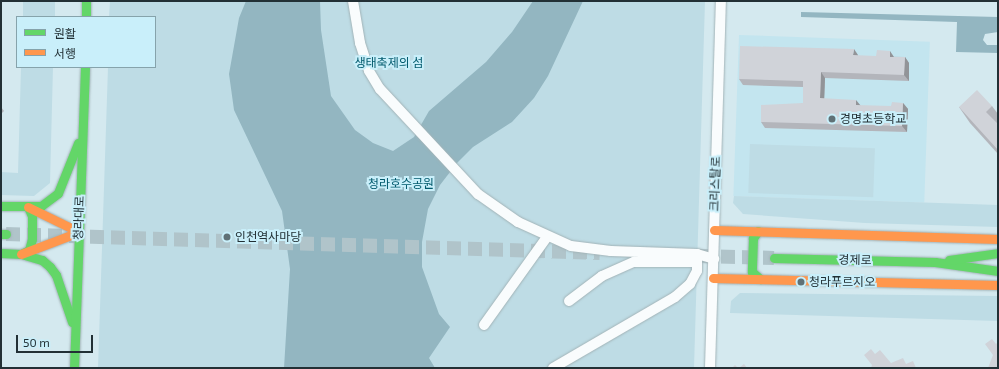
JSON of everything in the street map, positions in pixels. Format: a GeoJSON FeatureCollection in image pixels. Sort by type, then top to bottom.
{"type":"FeatureCollection","features":[{"type":"Feature","properties":{"kind":"street"},"geometry":{"type":"LineString","coordinates":[[86,1],[86,16]]}},
{"type":"Feature","properties":{"kind":"street"},"geometry":{"type":"LineString","coordinates":[[353,1],[360,43],[369,71],[380,89],[410,124],[478,194],[518,222],[571,246],[612,251],[714,259]]}},
{"type":"Feature","properties":{"kind":"street","name":"크리스탈로"},"geometry":{"type":"LineString","coordinates":[[710,368],[722,1]]}},
{"type":"Feature","properties":{"kind":"street","name":"청라대로"},"geometry":{"type":"LineString","coordinates":[[74,368],[84,68]]}},
{"type":"Feature","properties":{"kind":"street"},"geometry":{"type":"LineString","coordinates":[[1,206],[41,206],[58,194],[82,133]]}},
{"type":"Feature","properties":{"kind":"street"},"geometry":{"type":"LineString","coordinates":[[28,206],[79,232]]}},
{"type":"Feature","properties":{"kind":"street"},"geometry":{"type":"LineString","coordinates":[[21,254],[28,250],[32,239],[32,216],[28,206]]}},
{"type":"Feature","properties":{"kind":"street"},"geometry":{"type":"LineString","coordinates":[[714,230],[998,239]]}},
{"type":"Feature","properties":{"kind":"street"},"geometry":{"type":"LineString","coordinates":[[21,254],[79,232]]}},
{"type":"Feature","properties":{"kind":"street"},"geometry":{"type":"LineString","coordinates":[[758,232],[753,238],[752,272],[760,279]]}},
{"type":"Feature","properties":{"kind":"street"},"geometry":{"type":"LineString","coordinates":[[484,325],[547,236]]}},
{"type":"Feature","properties":{"kind":"street"},"geometry":{"type":"LineString","coordinates":[[1,253],[21,254],[42,260],[56,275],[75,330]]}},
{"type":"Feature","properties":{"kind":"street","name":"경제로"},"geometry":{"type":"LineString","coordinates":[[936,262],[998,253]]}},
{"type":"Feature","properties":{"kind":"street"},"geometry":{"type":"LineString","coordinates":[[569,301],[602,276],[634,262],[697,258]]}},
{"type":"Feature","properties":{"kind":"street"},"geometry":{"type":"LineString","coordinates":[[553,368],[675,297],[690,284],[697,271],[697,258]]}},
{"type":"Feature","properties":{"kind":"street","name":"경제로"},"geometry":{"type":"LineString","coordinates":[[774,258],[936,262],[998,271]]}},
{"type":"Feature","properties":{"kind":"street"},"geometry":{"type":"LineString","coordinates":[[713,278],[998,285]]}},
{"type":"Feature","properties":{"kind":"shaded area"},"geometry":{"type":"Polygon","coordinates":[[[246,1],[320,1],[321,30],[331,96],[355,130],[373,143],[393,151],[414,137],[429,111],[486,62],[512,32],[533,1],[583,1],[548,76],[534,98],[512,122],[473,147],[457,163],[440,185],[428,209],[422,242],[422,267],[439,314],[450,327],[429,358],[435,368],[284,368],[290,269],[282,211],[234,110],[229,74],[239,18],[246,1]]]}},
{"type":"Feature","properties":{"kind":"shaded area"},"geometry":{"type":"Polygon","coordinates":[[[801,12],[998,17],[998,32],[985,34],[983,40],[987,45],[998,45],[998,53],[956,52],[957,22],[801,17],[801,12]]]}},
{"type":"Feature","properties":{"kind":"shaded area","name":"경명초등학교"},"geometry":{"type":"Polygon","coordinates":[[[739,35],[930,42],[924,203],[733,196],[739,35]]]}},
{"type":"Feature","properties":{"kind":"green space"},"geometry":{"type":"Polygon","coordinates":[[[23,1],[55,1],[55,16],[23,16],[23,1]]]}},
{"type":"Feature","properties":{"kind":"green space","name":"청라호수공원"},"geometry":{"type":"Polygon","coordinates":[[[110,1],[705,1],[694,368],[98,368],[108,68],[156,68],[156,16],[109,16],[110,1]]]}},
{"type":"Feature","properties":{"kind":"green space"},"geometry":{"type":"Polygon","coordinates":[[[21,68],[53,68],[50,183],[34,196],[1,195],[1,172],[18,173],[21,68]]]}},
{"type":"Feature","properties":{"kind":"green space"},"geometry":{"type":"Polygon","coordinates":[[[750,144],[875,148],[873,197],[748,193],[750,144]]]}},
{"type":"Feature","properties":{"kind":"green space"},"geometry":{"type":"Polygon","coordinates":[[[734,196],[998,205],[998,227],[865,223],[743,214],[733,203],[734,196]]]}},
{"type":"Feature","properties":{"kind":"green space"},"geometry":{"type":"Polygon","coordinates":[[[740,293],[998,296],[998,321],[730,313],[731,301],[740,293]]]}},
{"type":"Feature","properties":{"kind":"building"},"geometry":{"type":"Polygon","coordinates":[[[740,46],[854,49],[853,55],[876,56],[877,50],[890,51],[890,57],[905,57],[904,75],[821,72],[820,98],[856,100],[856,105],[891,106],[892,102],[903,103],[902,126],[761,122],[761,105],[803,103],[803,81],[739,79],[740,46]]]}},
{"type":"Feature","properties":{"kind":"building"},"geometry":{"type":"Polygon","coordinates":[[[977,90],[992,106],[986,112],[998,124],[998,150],[959,107],[977,90]]]}},
{"type":"Feature","properties":{"kind":"building"},"geometry":{"type":"Polygon","coordinates":[[[992,339],[996,344],[998,342],[998,368],[988,368],[993,355],[985,344],[992,339]]]}},
{"type":"Feature","properties":{"kind":"building"},"geometry":{"type":"Polygon","coordinates":[[[871,349],[875,354],[880,350],[891,363],[903,358],[906,364],[913,361],[916,368],[871,368],[872,365],[864,355],[871,349]]]}},
{"type":"Feature","properties":{"kind":"building"},"geometry":{"type":"Polygon","coordinates":[[[744,364],[747,368],[739,368],[744,364]]]}},
{"type":"Feature","properties":{"kind":"tunnel"},"geometry":{"type":"LineString","coordinates":[[6,234],[600,253]]}},
{"type":"Feature","properties":{"kind":"tunnel"},"geometry":{"type":"LineString","coordinates":[[700,256],[774,258]]}},
{"type":"Feature","properties":{"kind":"traffic: fast"},"geometry":{"type":"LineString","coordinates":[[86,1],[86,16]]}},
{"type":"Feature","properties":{"kind":"traffic: fast"},"geometry":{"type":"LineString","coordinates":[[74,368],[85,68]]}},
{"type":"Feature","properties":{"kind":"traffic: fast"},"geometry":{"type":"LineString","coordinates":[[1,206],[41,206],[58,193],[78,143]]}},
{"type":"Feature","properties":{"kind":"traffic: fast"},"geometry":{"type":"LineString","coordinates":[[21,254],[29,250],[32,239],[32,216],[28,207]]}},
{"type":"Feature","properties":{"kind":"traffic: fast"},"geometry":{"type":"LineString","coordinates":[[758,231],[753,238],[752,272],[760,279]]}},
{"type":"Feature","properties":{"kind":"traffic: fast"},"geometry":{"type":"LineString","coordinates":[[1,234],[6,234]]}},
{"type":"Feature","properties":{"kind":"traffic: fast"},"geometry":{"type":"LineString","coordinates":[[1,253],[21,254],[42,260],[50,267],[56,275],[72,322]]}},
{"type":"Feature","properties":{"kind":"traffic: fast"},"geometry":{"type":"LineString","coordinates":[[949,260],[998,253]]}},
{"type":"Feature","properties":{"kind":"traffic: fast"},"geometry":{"type":"LineString","coordinates":[[774,258],[935,262],[998,271]]}},
{"type":"Feature","properties":{"kind":"traffic: slow"},"geometry":{"type":"LineString","coordinates":[[28,207],[79,232]]}},
{"type":"Feature","properties":{"kind":"traffic: slow"},"geometry":{"type":"LineString","coordinates":[[714,230],[998,239]]}},
{"type":"Feature","properties":{"kind":"traffic: slow"},"geometry":{"type":"LineString","coordinates":[[21,254],[79,232]]}},
{"type":"Feature","properties":{"kind":"traffic: slow"},"geometry":{"type":"LineString","coordinates":[[713,278],[998,285]]}},
{"type":"Feature","properties":{"kind":"place","name":"경명초등학교"},"geometry":{"type":"Point","coordinates":[832,119]}},
{"type":"Feature","properties":{"kind":"place","name":"인천역사마당"},"geometry":{"type":"Point","coordinates":[227,237]}},
{"type":"Feature","properties":{"kind":"place","name":"청라푸르지오"},"geometry":{"type":"Point","coordinates":[801,282]}},
{"type":"Feature","properties":{"kind":"park label","name":"생태축제의 섬"},"geometry":{"type":"Point","coordinates":[389,63]}}]}
